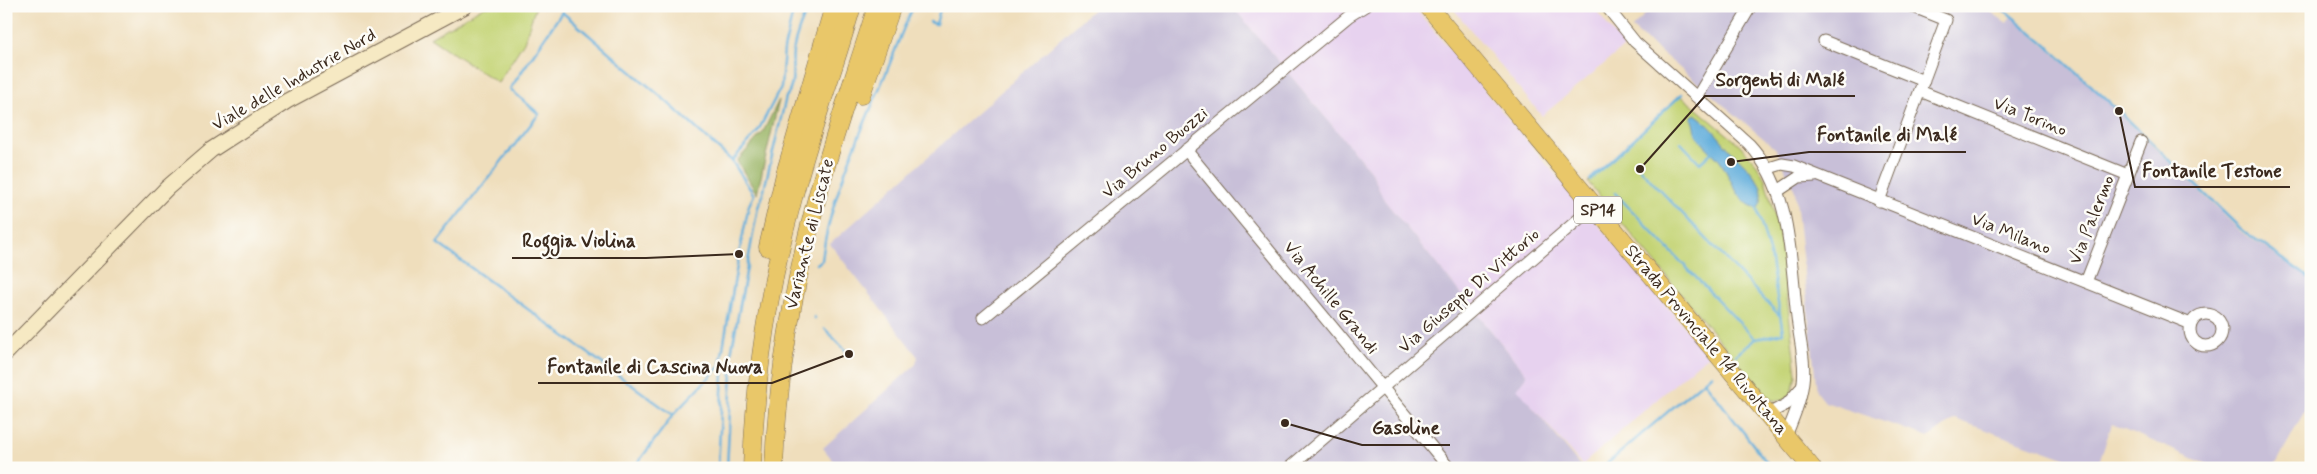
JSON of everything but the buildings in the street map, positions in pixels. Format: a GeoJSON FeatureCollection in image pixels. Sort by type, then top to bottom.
{"type":"FeatureCollection","features":[{"type":"Feature","properties":{"kind":"main road","name":"Viale delle Industrie Nord"},"geometry":{"type":"LineString","coordinates":[[6,353],[167,188],[211,150],[287,101],[465,6]]}},
{"type":"Feature","properties":{"kind":"main road"},"geometry":{"type":"LineString","coordinates":[[741,468],[750,344],[762,276],[785,174],[834,6]]}},
{"type":"Feature","properties":{"kind":"main road","name":"Variante di Liscate"},"geometry":{"type":"LineString","coordinates":[[752,468],[762,348],[778,258],[800,171],[852,6]]}},
{"type":"Feature","properties":{"kind":"main road","name":"Variante di Liscate"},"geometry":{"type":"LineString","coordinates":[[774,461],[784,352],[802,256],[827,162],[876,6]]}},
{"type":"Feature","properties":{"kind":"main road"},"geometry":{"type":"LineString","coordinates":[[774,461],[785,377],[813,237],[832,176],[892,6]]}},
{"type":"Feature","properties":{"kind":"main road","name":"Strada Provinciale 14 Rivoltana"},"geometry":{"type":"LineString","coordinates":[[1428,6],[1812,468]]}},
{"type":"Feature","properties":{"kind":"street","name":"Via Bruno Buozzi"},"geometry":{"type":"LineString","coordinates":[[1349,16],[1357,6]]}},
{"type":"Feature","properties":{"kind":"street","name":"Via Bruno Buozzi"},"geometry":{"type":"LineString","coordinates":[[983,318],[1349,16],[1365,6]]}},
{"type":"Feature","properties":{"kind":"street"},"geometry":{"type":"LineString","coordinates":[[1606,6],[1635,42],[1750,144],[1768,168],[1778,191],[1788,234],[1804,375],[1803,386],[1786,436]]}},
{"type":"Feature","properties":{"kind":"street"},"geometry":{"type":"LineString","coordinates":[[1697,97],[1750,6]]}},
{"type":"Feature","properties":{"kind":"street"},"geometry":{"type":"LineString","coordinates":[[1878,200],[1946,20],[1911,6]]}},
{"type":"Feature","properties":{"kind":"street","name":"Via Torino"},"geometry":{"type":"LineString","coordinates":[[1824,41],[1922,86],[2128,174]]}},
{"type":"Feature","properties":{"kind":"street","name":"Via Palermo"},"geometry":{"type":"LineString","coordinates":[[2086,282],[2142,142]]}},
{"type":"Feature","properties":{"kind":"street","name":"Via Achille Grandi"},"geometry":{"type":"LineString","coordinates":[[1186,150],[1449,468]]}},
{"type":"Feature","properties":{"kind":"street","name":"Via Milano"},"geometry":{"type":"LineString","coordinates":[[1768,168],[1778,165],[1790,165],[2191,324]]}},
{"type":"Feature","properties":{"kind":"street"},"geometry":{"type":"LineString","coordinates":[[1778,191],[1799,177],[1817,176]]}},
{"type":"Feature","properties":{"kind":"street","name":"Via Giuseppe Di Vittorio"},"geometry":{"type":"LineString","coordinates":[[1289,468],[1580,218]]}},
{"type":"Feature","properties":{"kind":"street"},"geometry":{"type":"LineString","coordinates":[[1768,414],[1789,402],[1803,386]]}},
{"type":"Feature","properties":{"kind":"shaded area"},"geometry":{"type":"Polygon","coordinates":[[[1097,6],[1232,6],[1372,173],[1384,200],[1527,375],[1517,388],[1582,468],[839,468],[823,448],[915,365],[918,357],[830,244],[1097,6]]]}},
{"type":"Feature","properties":{"kind":"shaded area"},"geometry":{"type":"Polygon","coordinates":[[[1232,6],[1413,6],[1708,355],[1582,465],[1516,388],[1527,375],[1384,200],[1372,173],[1232,6]]]}},
{"type":"Feature","properties":{"kind":"shaded area"},"geometry":{"type":"Polygon","coordinates":[[[1451,6],[1593,6],[1624,47],[1542,116],[1451,6]]]}},
{"type":"Feature","properties":{"kind":"shaded area"},"geometry":{"type":"Polygon","coordinates":[[[1653,6],[1982,6],[2007,23],[2011,16],[2100,95],[2240,231],[2311,280],[2311,399],[2274,468],[2216,468],[2112,424],[2097,468],[2092,468],[1955,419],[1929,437],[1825,402],[1817,392],[1795,191],[1776,149],[1632,28],[1653,6]]]}},
{"type":"Feature","properties":{"kind":"green space"},"geometry":{"type":"Polygon","coordinates":[[[485,6],[536,6],[524,42],[498,83],[430,38],[485,6]]]}},
{"type":"Feature","properties":{"kind":"green space"},"geometry":{"type":"Polygon","coordinates":[[[1680,95],[1740,145],[1757,165],[1765,179],[1780,236],[1796,375],[1792,392],[1783,401],[1772,400],[1766,396],[1588,182],[1680,95]]]}},
{"type":"Feature","properties":{"kind":"green space"},"geometry":{"type":"Polygon","coordinates":[[[779,100],[757,194],[737,161],[763,132],[779,100]]]}},
{"type":"Feature","properties":{"kind":"water"},"geometry":{"type":"Polygon","coordinates":[[[1695,114],[1709,126],[1755,176],[1762,192],[1762,200],[1758,208],[1751,206],[1739,195],[1719,160],[1697,136],[1691,118],[1695,114]]]}},
{"type":"Feature","properties":{"kind":"waterway"},"geometry":{"type":"LineString","coordinates":[[564,6],[562,12],[510,89],[539,114],[437,243],[673,415]]}},
{"type":"Feature","properties":{"kind":"waterway"},"geometry":{"type":"LineString","coordinates":[[732,161],[758,131],[781,87],[784,49],[792,16],[798,6]]}},
{"type":"Feature","properties":{"kind":"waterway"},"geometry":{"type":"LineString","coordinates":[[727,468],[732,371],[729,365],[758,207],[762,198],[786,97],[791,87],[794,45],[809,6]]}},
{"type":"Feature","properties":{"kind":"waterway"},"geometry":{"type":"LineString","coordinates":[[817,264],[822,260],[832,213],[848,165],[914,6]]}},
{"type":"Feature","properties":{"kind":"waterway"},"geometry":{"type":"LineString","coordinates":[[930,22],[936,24],[941,6]]}},
{"type":"Feature","properties":{"kind":"waterway"},"geometry":{"type":"LineString","coordinates":[[1997,6],[2043,42],[2119,111],[2241,229],[2311,279]]}},
{"type":"Feature","properties":{"kind":"waterway"},"geometry":{"type":"LineString","coordinates":[[562,12],[667,102],[732,161],[754,195],[749,205],[739,254],[720,366],[723,373],[718,468]]}},
{"type":"Feature","properties":{"kind":"waterway"},"geometry":{"type":"LineString","coordinates":[[1590,180],[1682,94]]}},
{"type":"Feature","properties":{"kind":"waterway"},"geometry":{"type":"LineString","coordinates":[[1681,143],[1700,163],[1714,150]]}},
{"type":"Feature","properties":{"kind":"waterway"},"geometry":{"type":"LineString","coordinates":[[1640,169],[1779,315]]}},
{"type":"Feature","properties":{"kind":"waterway"},"geometry":{"type":"LineString","coordinates":[[1615,193],[1755,339]]}},
{"type":"Feature","properties":{"kind":"waterway"},"geometry":{"type":"LineString","coordinates":[[1736,355],[1755,339],[1783,333],[1770,255],[1756,205]]}},
{"type":"Feature","properties":{"kind":"waterway"},"geometry":{"type":"LineString","coordinates":[[825,329],[849,354]]}},
{"type":"Feature","properties":{"kind":"waterway"},"geometry":{"type":"LineString","coordinates":[[634,468],[673,415],[720,366]]}},
{"type":"Feature","properties":{"kind":"waterway"},"geometry":{"type":"LineString","coordinates":[[1602,468],[1712,374]]}},
{"type":"Feature","properties":{"kind":"waterway"},"geometry":{"type":"LineString","coordinates":[[1704,381],[1771,468]]}},
{"type":"Feature","properties":{"kind":"place","name":"Fontanile Testone"},"geometry":{"type":"Point","coordinates":[2119,111]}},
{"type":"Feature","properties":{"kind":"place","name":"Fontanile di Malé"},"geometry":{"type":"Point","coordinates":[1731,162]}},
{"type":"Feature","properties":{"kind":"place","name":"Sorgenti di Malé"},"geometry":{"type":"Point","coordinates":[1640,169]}},
{"type":"Feature","properties":{"kind":"place","name":"Roggia Violina"},"geometry":{"type":"Point","coordinates":[739,254]}},
{"type":"Feature","properties":{"kind":"place","name":"Fontanile di Cascina Nuova"},"geometry":{"type":"Point","coordinates":[849,354]}},
{"type":"Feature","properties":{"kind":"place","name":"Gasoline"},"geometry":{"type":"Point","coordinates":[1285,423]}}]}
